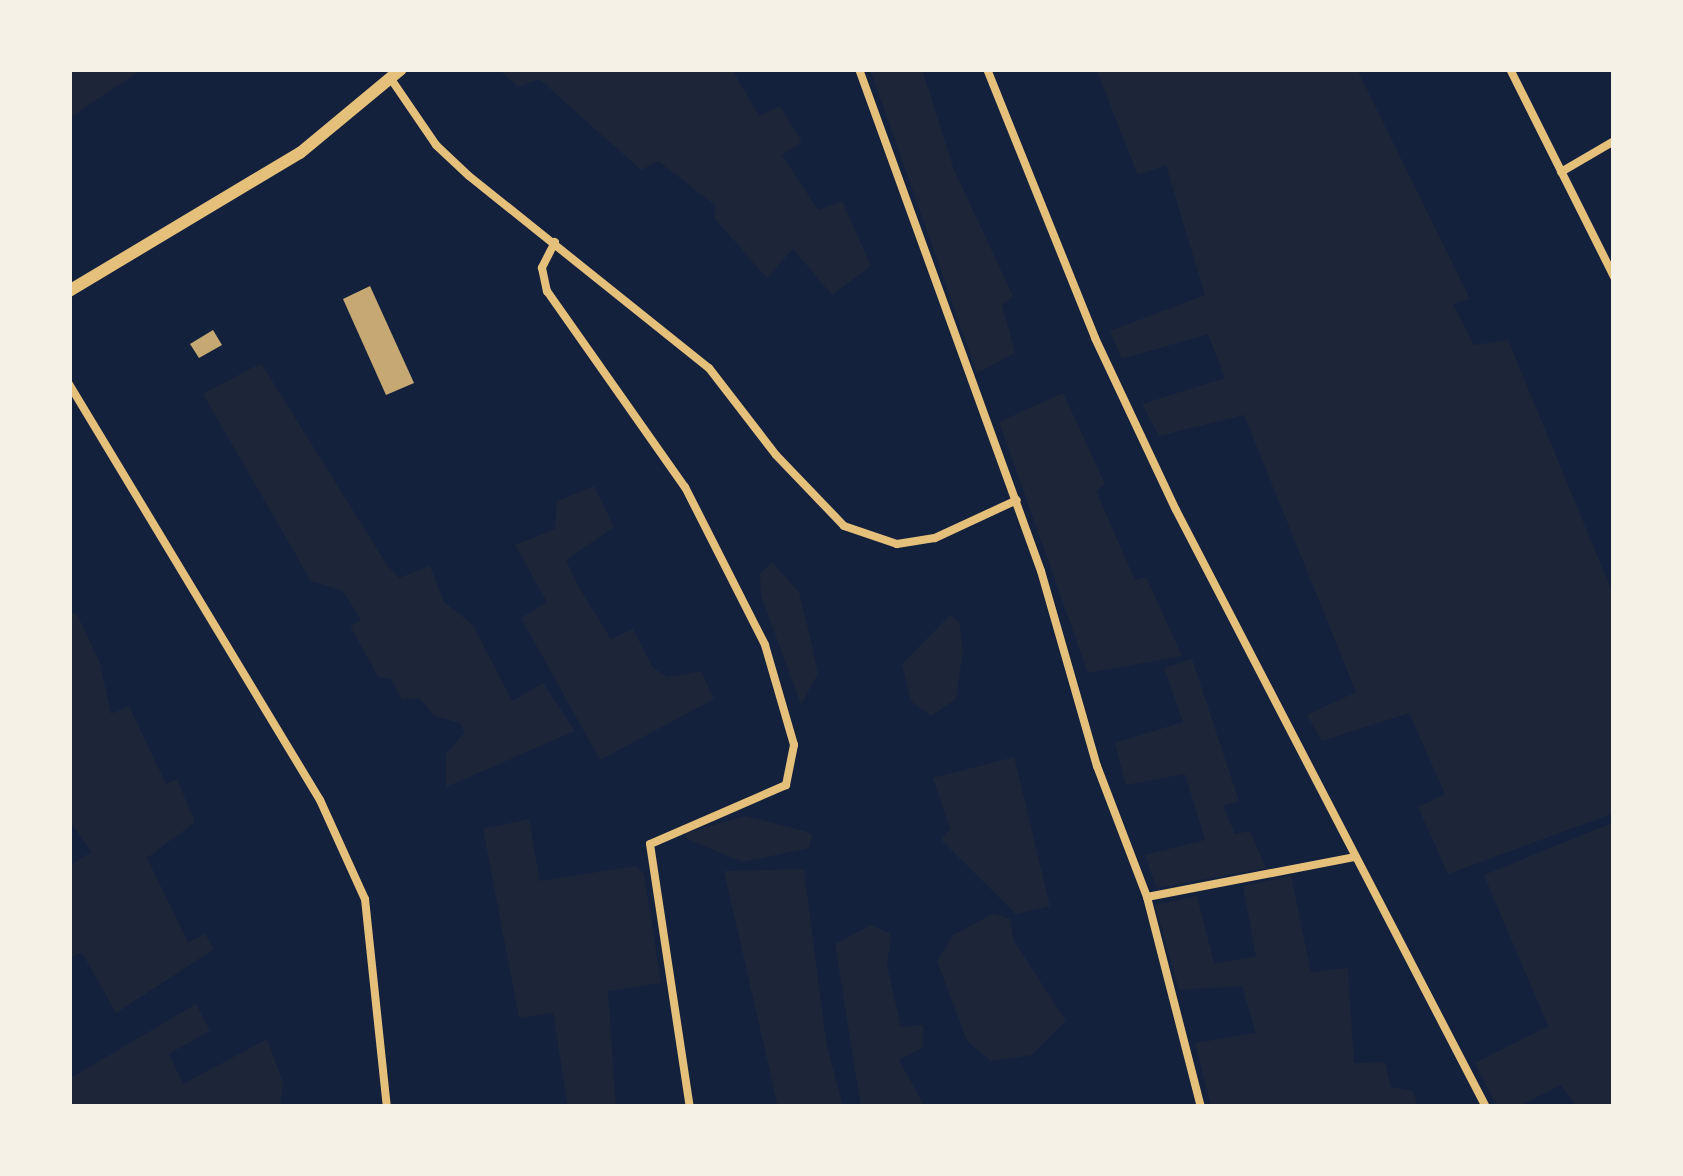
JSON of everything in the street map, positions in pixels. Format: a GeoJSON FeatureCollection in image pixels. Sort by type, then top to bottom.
{"type":"FeatureCollection","features":[{"type":"Feature","properties":{"kind":"main road"},"geometry":{"type":"LineString","coordinates":[[69,291],[300,152],[396,74]]}},
{"type":"Feature","properties":{"kind":"street"},"geometry":{"type":"LineString","coordinates":[[860,69],[1017,500],[1097,766],[1147,898],[1201,1107]]}},
{"type":"Feature","properties":{"kind":"street"},"geometry":{"type":"LineString","coordinates":[[987,69],[1095,338],[1354,856],[1486,1107]]}},
{"type":"Feature","properties":{"kind":"street"},"geometry":{"type":"LineString","coordinates":[[1510,69],[1614,277]]}},
{"type":"Feature","properties":{"kind":"street"},"geometry":{"type":"LineString","coordinates":[[396,74],[436,145],[709,368],[776,455],[844,526],[897,544],[934,538],[1017,500]]}},
{"type":"Feature","properties":{"kind":"street"},"geometry":{"type":"LineString","coordinates":[[1562,172],[1614,141]]}},
{"type":"Feature","properties":{"kind":"street"},"geometry":{"type":"LineString","coordinates":[[555,242],[542,268],[547,291],[685,487],[765,645],[794,745],[786,785],[650,844],[690,1107]]}},
{"type":"Feature","properties":{"kind":"street"},"geometry":{"type":"LineString","coordinates":[[69,384],[320,800],[365,899],[387,1107]]}},
{"type":"Feature","properties":{"kind":"street"},"geometry":{"type":"LineString","coordinates":[[1147,898],[1354,856]]}},
{"type":"Feature","properties":{"kind":"shaded area"},"geometry":{"type":"Polygon","coordinates":[[[69,69],[143,69],[69,118],[69,69]]]}},
{"type":"Feature","properties":{"kind":"shaded area"},"geometry":{"type":"Polygon","coordinates":[[[498,69],[732,69],[759,116],[780,106],[802,142],[782,155],[818,210],[842,201],[871,266],[832,295],[793,249],[767,278],[715,219],[715,205],[658,161],[641,170],[539,79],[518,87],[498,69]]]}},
{"type":"Feature","properties":{"kind":"shaded area"},"geometry":{"type":"Polygon","coordinates":[[[870,69],[922,69],[954,170],[1013,296],[1002,305],[1015,353],[977,373],[870,69]]]}},
{"type":"Feature","properties":{"kind":"shaded area"},"geometry":{"type":"Polygon","coordinates":[[[1096,69],[1357,69],[1470,299],[1453,304],[1474,345],[1508,340],[1614,596],[1614,813],[1448,874],[1418,807],[1445,794],[1409,713],[1322,741],[1307,715],[1356,692],[1244,415],[1159,436],[1142,404],[1225,378],[1208,334],[1122,359],[1110,331],[1205,295],[1166,165],[1138,175],[1096,69]]]}},
{"type":"Feature","properties":{"kind":"shaded area"},"geometry":{"type":"Polygon","coordinates":[[[261,363],[389,568],[399,578],[430,566],[444,602],[473,625],[512,701],[543,683],[575,731],[446,787],[446,754],[465,732],[460,723],[434,716],[419,698],[402,700],[390,678],[379,678],[350,626],[361,620],[343,591],[311,581],[203,394],[261,363]]]}},
{"type":"Feature","properties":{"kind":"shaded area"},"geometry":{"type":"Polygon","coordinates":[[[1063,393],[1105,484],[1096,491],[1135,580],[1146,577],[1182,656],[1088,673],[999,422],[1063,393]]]}},
{"type":"Feature","properties":{"kind":"shaded area"},"geometry":{"type":"Polygon","coordinates":[[[594,486],[614,527],[566,560],[577,584],[611,639],[633,629],[653,668],[668,677],[701,671],[714,699],[600,760],[521,618],[547,602],[515,545],[555,529],[557,501],[594,486]]]}},
{"type":"Feature","properties":{"kind":"shaded area"},"geometry":{"type":"Polygon","coordinates":[[[772,562],[799,592],[818,674],[801,704],[761,596],[760,573],[772,562]]]}},
{"type":"Feature","properties":{"kind":"shaded area"},"geometry":{"type":"Polygon","coordinates":[[[69,613],[77,614],[100,663],[111,714],[129,706],[166,784],[177,779],[195,822],[147,858],[188,942],[205,934],[214,949],[116,1013],[82,953],[69,958],[69,866],[91,852],[69,820],[69,613]]]}},
{"type":"Feature","properties":{"kind":"shaded area"},"geometry":{"type":"Polygon","coordinates":[[[950,615],[959,621],[963,650],[956,699],[931,716],[911,701],[902,664],[950,615]]]}},
{"type":"Feature","properties":{"kind":"shaded area"},"geometry":{"type":"Polygon","coordinates":[[[1192,659],[1239,801],[1223,806],[1235,834],[1250,831],[1266,868],[1157,888],[1145,855],[1205,840],[1185,774],[1126,785],[1115,743],[1183,722],[1164,668],[1192,659]]]}},
{"type":"Feature","properties":{"kind":"shaded area"},"geometry":{"type":"Polygon","coordinates":[[[1014,757],[1050,906],[1016,914],[941,840],[950,828],[933,778],[1014,757]]]}},
{"type":"Feature","properties":{"kind":"shaded area"},"geometry":{"type":"Polygon","coordinates":[[[745,816],[812,835],[809,848],[743,862],[687,839],[686,833],[745,816]]]}},
{"type":"Feature","properties":{"kind":"shaded area"},"geometry":{"type":"Polygon","coordinates":[[[529,819],[540,881],[636,866],[644,873],[661,983],[608,991],[616,1107],[568,1107],[553,1013],[519,1018],[483,829],[529,819]]]}},
{"type":"Feature","properties":{"kind":"shaded area"},"geometry":{"type":"Polygon","coordinates":[[[1614,822],[1614,1107],[1577,1107],[1561,1085],[1517,1107],[1497,1107],[1475,1063],[1548,1026],[1484,875],[1614,822]]]}},
{"type":"Feature","properties":{"kind":"shaded area"},"geometry":{"type":"Polygon","coordinates":[[[804,869],[826,1041],[843,1107],[778,1107],[724,871],[804,869]]]}},
{"type":"Feature","properties":{"kind":"shaded area"},"geometry":{"type":"Polygon","coordinates":[[[1291,876],[1311,972],[1348,968],[1354,1063],[1385,1062],[1391,1087],[1413,1091],[1418,1107],[1211,1107],[1195,1043],[1256,1033],[1242,986],[1179,990],[1155,905],[1197,896],[1214,963],[1256,957],[1243,886],[1291,876]]]}},
{"type":"Feature","properties":{"kind":"shaded area"},"geometry":{"type":"Polygon","coordinates":[[[994,913],[1010,919],[1014,941],[1066,1021],[1032,1055],[991,1061],[967,1041],[937,961],[953,935],[994,913]]]}},
{"type":"Feature","properties":{"kind":"shaded area"},"geometry":{"type":"Polygon","coordinates":[[[871,925],[891,934],[887,966],[901,1027],[923,1025],[923,1047],[899,1060],[925,1107],[861,1107],[835,944],[871,925]]]}},
{"type":"Feature","properties":{"kind":"shaded area"},"geometry":{"type":"Polygon","coordinates":[[[196,1004],[210,1031],[169,1054],[183,1084],[267,1039],[283,1083],[280,1107],[69,1107],[69,1079],[196,1004]]]}},
{"type":"Feature","properties":{"kind":"building"},"geometry":{"type":"Polygon","coordinates":[[[370,286],[414,383],[386,395],[343,299],[370,286]]]}},
{"type":"Feature","properties":{"kind":"building"},"geometry":{"type":"Polygon","coordinates":[[[213,330],[222,345],[199,358],[190,344],[213,330]]]}}]}
